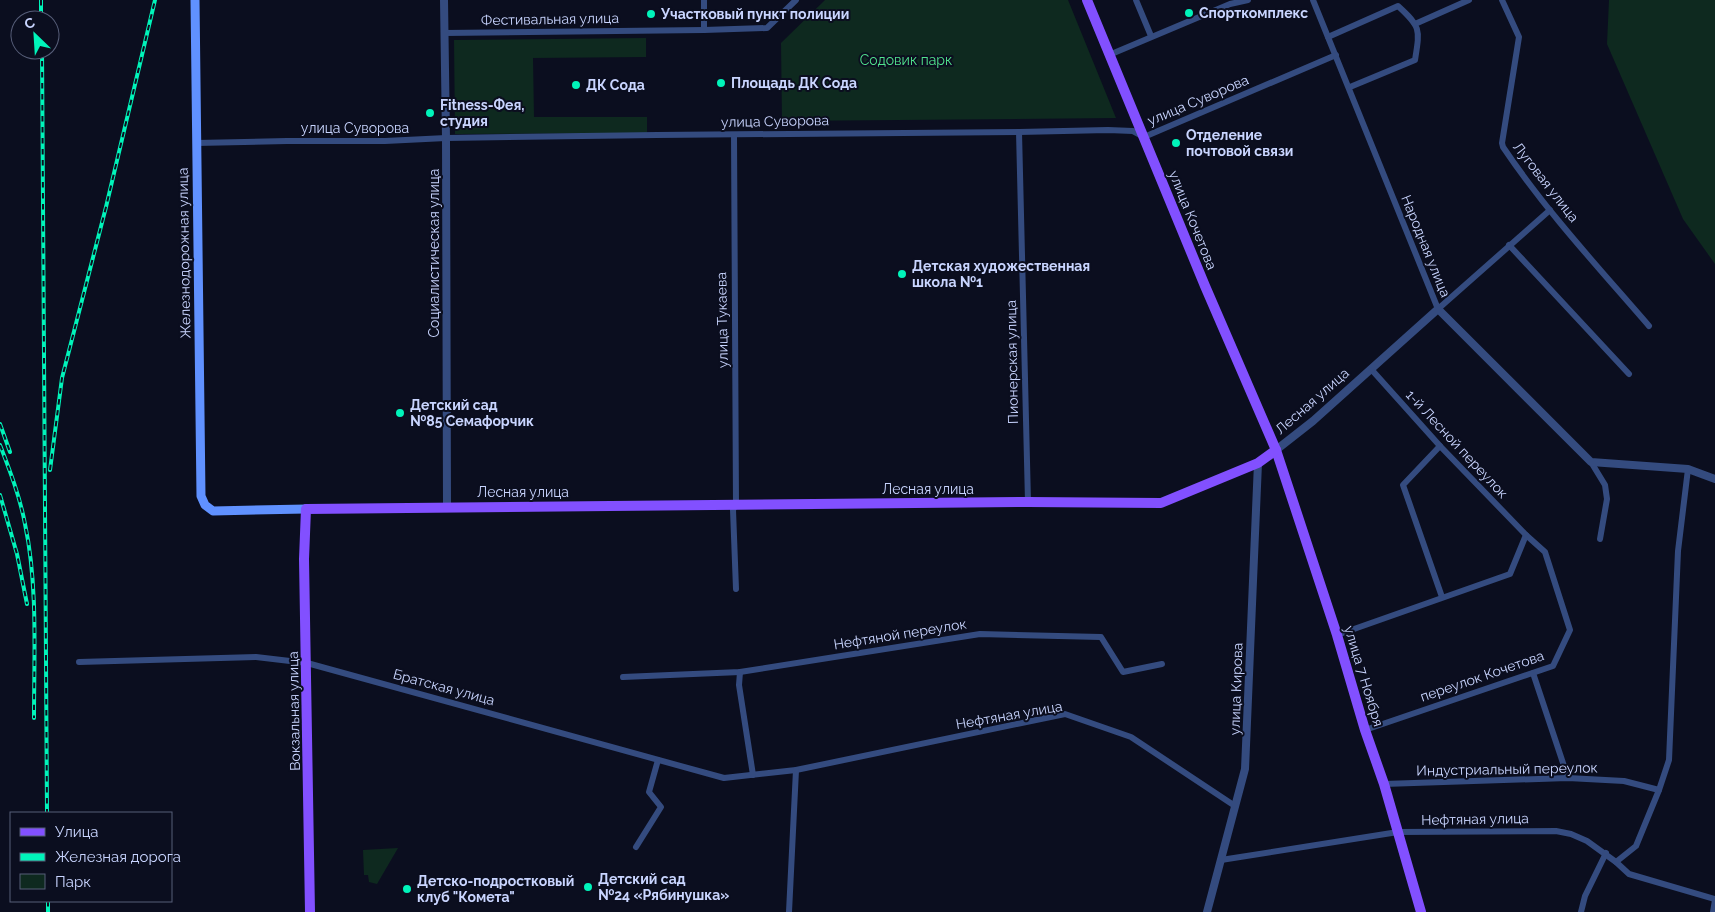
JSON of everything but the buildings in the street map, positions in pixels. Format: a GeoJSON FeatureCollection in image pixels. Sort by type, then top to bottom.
{"type":"FeatureCollection","features":[{"type":"Feature","properties":{"kind":"main road","name":"Железнодорожная улица"},"geometry":{"type":"LineString","coordinates":[[195,0],[200,496],[205,505]]}},
{"type":"Feature","properties":{"kind":"main road","name":"улица Кочетова"},"geometry":{"type":"LineString","coordinates":[[1088,0],[1135,125],[1144,137],[1208,293],[1276,450]]}},
{"type":"Feature","properties":{"kind":"main road","name":"Лесная улица"},"geometry":{"type":"LineString","coordinates":[[205,505],[213,511],[447,506],[1028,502],[1161,503],[1258,463],[1276,450]]}},
{"type":"Feature","properties":{"kind":"main road","name":"улица 7 Ноября"},"geometry":{"type":"LineString","coordinates":[[1276,450],[1338,635],[1421,912]]}},
{"type":"Feature","properties":{"kind":"main road","name":"Вокзальная улица"},"geometry":{"type":"LineString","coordinates":[[306,509],[304,559],[310,912]]}},
{"type":"Feature","properties":{"kind":"street","name":"Социалистическая улица"},"geometry":{"type":"LineString","coordinates":[[444,0],[447,506]]}},
{"type":"Feature","properties":{"kind":"street"},"geometry":{"type":"LineString","coordinates":[[704,0],[704,30]]}},
{"type":"Feature","properties":{"kind":"street","name":"Фестивальная улица"},"geometry":{"type":"LineString","coordinates":[[444,33],[767,28],[796,0]]}},
{"type":"Feature","properties":{"kind":"street"},"geometry":{"type":"LineString","coordinates":[[1136,0],[1151,36]]}},
{"type":"Feature","properties":{"kind":"street"},"geometry":{"type":"LineString","coordinates":[[1109,55],[1223,3],[1248,0]]}},
{"type":"Feature","properties":{"kind":"street","name":"Народная улица"},"geometry":{"type":"LineString","coordinates":[[1313,0],[1350,87],[1438,309],[1591,462],[1605,485],[1606,499],[1600,539]]}},
{"type":"Feature","properties":{"kind":"street"},"geometry":{"type":"LineString","coordinates":[[1415,24],[1469,0]]}},
{"type":"Feature","properties":{"kind":"street","name":"Луговая улица"},"geometry":{"type":"LineString","coordinates":[[1502,0],[1520,37],[1502,143],[1525,179],[1649,326]]}},
{"type":"Feature","properties":{"kind":"street"},"geometry":{"type":"LineString","coordinates":[[1328,36],[1398,6],[1412,18],[1419,33],[1416,60],[1350,87]]}},
{"type":"Feature","properties":{"kind":"street","name":"улица Суворова"},"geometry":{"type":"LineString","coordinates":[[1144,137],[1336,55]]}},
{"type":"Feature","properties":{"kind":"street","name":"улица Суворова"},"geometry":{"type":"LineString","coordinates":[[196,143],[385,141],[446,138],[1019,132],[1082,130],[1135,125]]}},
{"type":"Feature","properties":{"kind":"street","name":"Пионерская улица"},"geometry":{"type":"LineString","coordinates":[[1019,132],[1028,502]]}},
{"type":"Feature","properties":{"kind":"street","name":"улица Тукаева"},"geometry":{"type":"LineString","coordinates":[[734,135],[736,504],[733,510],[736,589]]}},
{"type":"Feature","properties":{"kind":"street","name":"Лесная улица"},"geometry":{"type":"LineString","coordinates":[[1276,450],[1313,421],[1550,210]]}},
{"type":"Feature","properties":{"kind":"street"},"geometry":{"type":"LineString","coordinates":[[1509,245],[1630,374]]}},
{"type":"Feature","properties":{"kind":"street","name":"1-й Лесной переулок"},"geometry":{"type":"LineString","coordinates":[[1371,369],[1440,446],[1526,535]]}},
{"type":"Feature","properties":{"kind":"street"},"geometry":{"type":"LineString","coordinates":[[1440,446],[1403,485],[1442,597]]}},
{"type":"Feature","properties":{"kind":"street"},"geometry":{"type":"LineString","coordinates":[[1591,462],[1688,469],[1715,479]]}},
{"type":"Feature","properties":{"kind":"street","name":"улица Кирова"},"geometry":{"type":"LineString","coordinates":[[1207,912],[1245,769],[1258,463]]}},
{"type":"Feature","properties":{"kind":"street"},"geometry":{"type":"LineString","coordinates":[[1616,862],[1636,846],[1670,760],[1678,551],[1688,469]]}},
{"type":"Feature","properties":{"kind":"street"},"geometry":{"type":"LineString","coordinates":[[1338,635],[1510,574],[1526,535]]}},
{"type":"Feature","properties":{"kind":"street","name":"переулок Кочетова"},"geometry":{"type":"LineString","coordinates":[[1365,730],[1553,666],[1570,630],[1546,552],[1526,535]]}},
{"type":"Feature","properties":{"kind":"street","name":"Нефтяной переулок"},"geometry":{"type":"LineString","coordinates":[[623,677],[740,672],[980,634],[1101,637],[1123,672],[1162,664]]}},
{"type":"Feature","properties":{"kind":"street","name":"Братская улица"},"geometry":{"type":"LineString","coordinates":[[79,662],[256,657],[307,663],[724,778],[796,770]]}},
{"type":"Feature","properties":{"kind":"street"},"geometry":{"type":"LineString","coordinates":[[740,672],[740,694],[753,775]]}},
{"type":"Feature","properties":{"kind":"street"},"geometry":{"type":"LineString","coordinates":[[1532,673],[1568,778]]}},
{"type":"Feature","properties":{"kind":"street","name":"Нефтяная улица"},"geometry":{"type":"LineString","coordinates":[[796,770],[1065,714],[1131,737],[1235,806]]}},
{"type":"Feature","properties":{"kind":"street"},"geometry":{"type":"LineString","coordinates":[[636,847],[661,807],[649,792],[658,760]]}},
{"type":"Feature","properties":{"kind":"street"},"geometry":{"type":"LineString","coordinates":[[789,912],[796,770]]}},
{"type":"Feature","properties":{"kind":"street","name":"Индустриальный переулок"},"geometry":{"type":"LineString","coordinates":[[1384,784],[1568,778],[1624,781],[1659,790]]}},
{"type":"Feature","properties":{"kind":"street","name":"Нефтяная улица"},"geometry":{"type":"LineString","coordinates":[[1220,860],[1398,832],[1556,831],[1571,834],[1587,841],[1606,854],[1629,874],[1715,900]]}},
{"type":"Feature","properties":{"kind":"street"},"geometry":{"type":"LineString","coordinates":[[1581,912],[1585,896],[1606,854]]}},
{"type":"Feature","properties":{"kind":"street"},"geometry":{"type":"LineString","coordinates":[[1713,912],[1715,900]]}},
{"type":"Feature","properties":{"kind":"green space","name":"Содовик парк"},"geometry":{"type":"Polygon","coordinates":[[[825,0],[1068,0],[1116,118],[782,121],[781,43],[825,0]]]}},
{"type":"Feature","properties":{"kind":"green space"},"geometry":{"type":"Polygon","coordinates":[[[1609,0],[1715,0],[1715,264],[1683,219],[1607,44],[1609,0]]]}},
{"type":"Feature","properties":{"kind":"green space"},"geometry":{"type":"Polygon","coordinates":[[[646,38],[646,57],[533,58],[534,117],[647,117],[647,133],[455,134],[454,40],[646,38]]]}},
{"type":"Feature","properties":{"kind":"green space"},"geometry":{"type":"Polygon","coordinates":[[[398,848],[377,884],[369,882],[368,875],[364,875],[363,850],[398,848]]]}},
{"type":"Feature","properties":{"kind":"railway"},"geometry":{"type":"LineString","coordinates":[[41,0],[41,10]]}},
{"type":"Feature","properties":{"kind":"railway"},"geometry":{"type":"LineString","coordinates":[[50,470],[62,378],[106,207],[155,0]]}},
{"type":"Feature","properties":{"kind":"railway"},"geometry":{"type":"LineString","coordinates":[[42,60],[47,812]]}},
{"type":"Feature","properties":{"kind":"railway"},"geometry":{"type":"LineString","coordinates":[[0,424],[10,452]]}},
{"type":"Feature","properties":{"kind":"railway"},"geometry":{"type":"LineString","coordinates":[[0,445],[20,504],[32,571],[34,596],[34,718]]}},
{"type":"Feature","properties":{"kind":"railway"},"geometry":{"type":"LineString","coordinates":[[0,495],[17,554],[27,604]]}},
{"type":"Feature","properties":{"kind":"railway"},"geometry":{"type":"LineString","coordinates":[[48,902],[48,912]]}},
{"type":"Feature","properties":{"kind":"place","name":"Спорткомплекс"},"geometry":{"type":"Point","coordinates":[1189,13]}},
{"type":"Feature","properties":{"kind":"place","name":"Участковый пункт полиции"},"geometry":{"type":"Point","coordinates":[651,14]}},
{"type":"Feature","properties":{"kind":"place","name":"Площадь ДК Сода"},"geometry":{"type":"Point","coordinates":[721,83]}},
{"type":"Feature","properties":{"kind":"place","name":"ДК Сода"},"geometry":{"type":"Point","coordinates":[576,85]}},
{"type":"Feature","properties":{"kind":"place","name":"Fitness-Фея, студия"},"geometry":{"type":"Point","coordinates":[430,113]}},
{"type":"Feature","properties":{"kind":"place","name":"Отделение почтовой связи"},"geometry":{"type":"Point","coordinates":[1176,143]}},
{"type":"Feature","properties":{"kind":"place","name":"Детская художественная школа №1"},"geometry":{"type":"Point","coordinates":[902,274]}},
{"type":"Feature","properties":{"kind":"place","name":"Детский сад №85 Семафорчик"},"geometry":{"type":"Point","coordinates":[400,413]}},
{"type":"Feature","properties":{"kind":"place","name":"Детский сад №24 «Рябинушка»"},"geometry":{"type":"Point","coordinates":[588,887]}},
{"type":"Feature","properties":{"kind":"place","name":"Детско-подростковый клуб \"Комета\""},"geometry":{"type":"Point","coordinates":[407,889]}}]}
